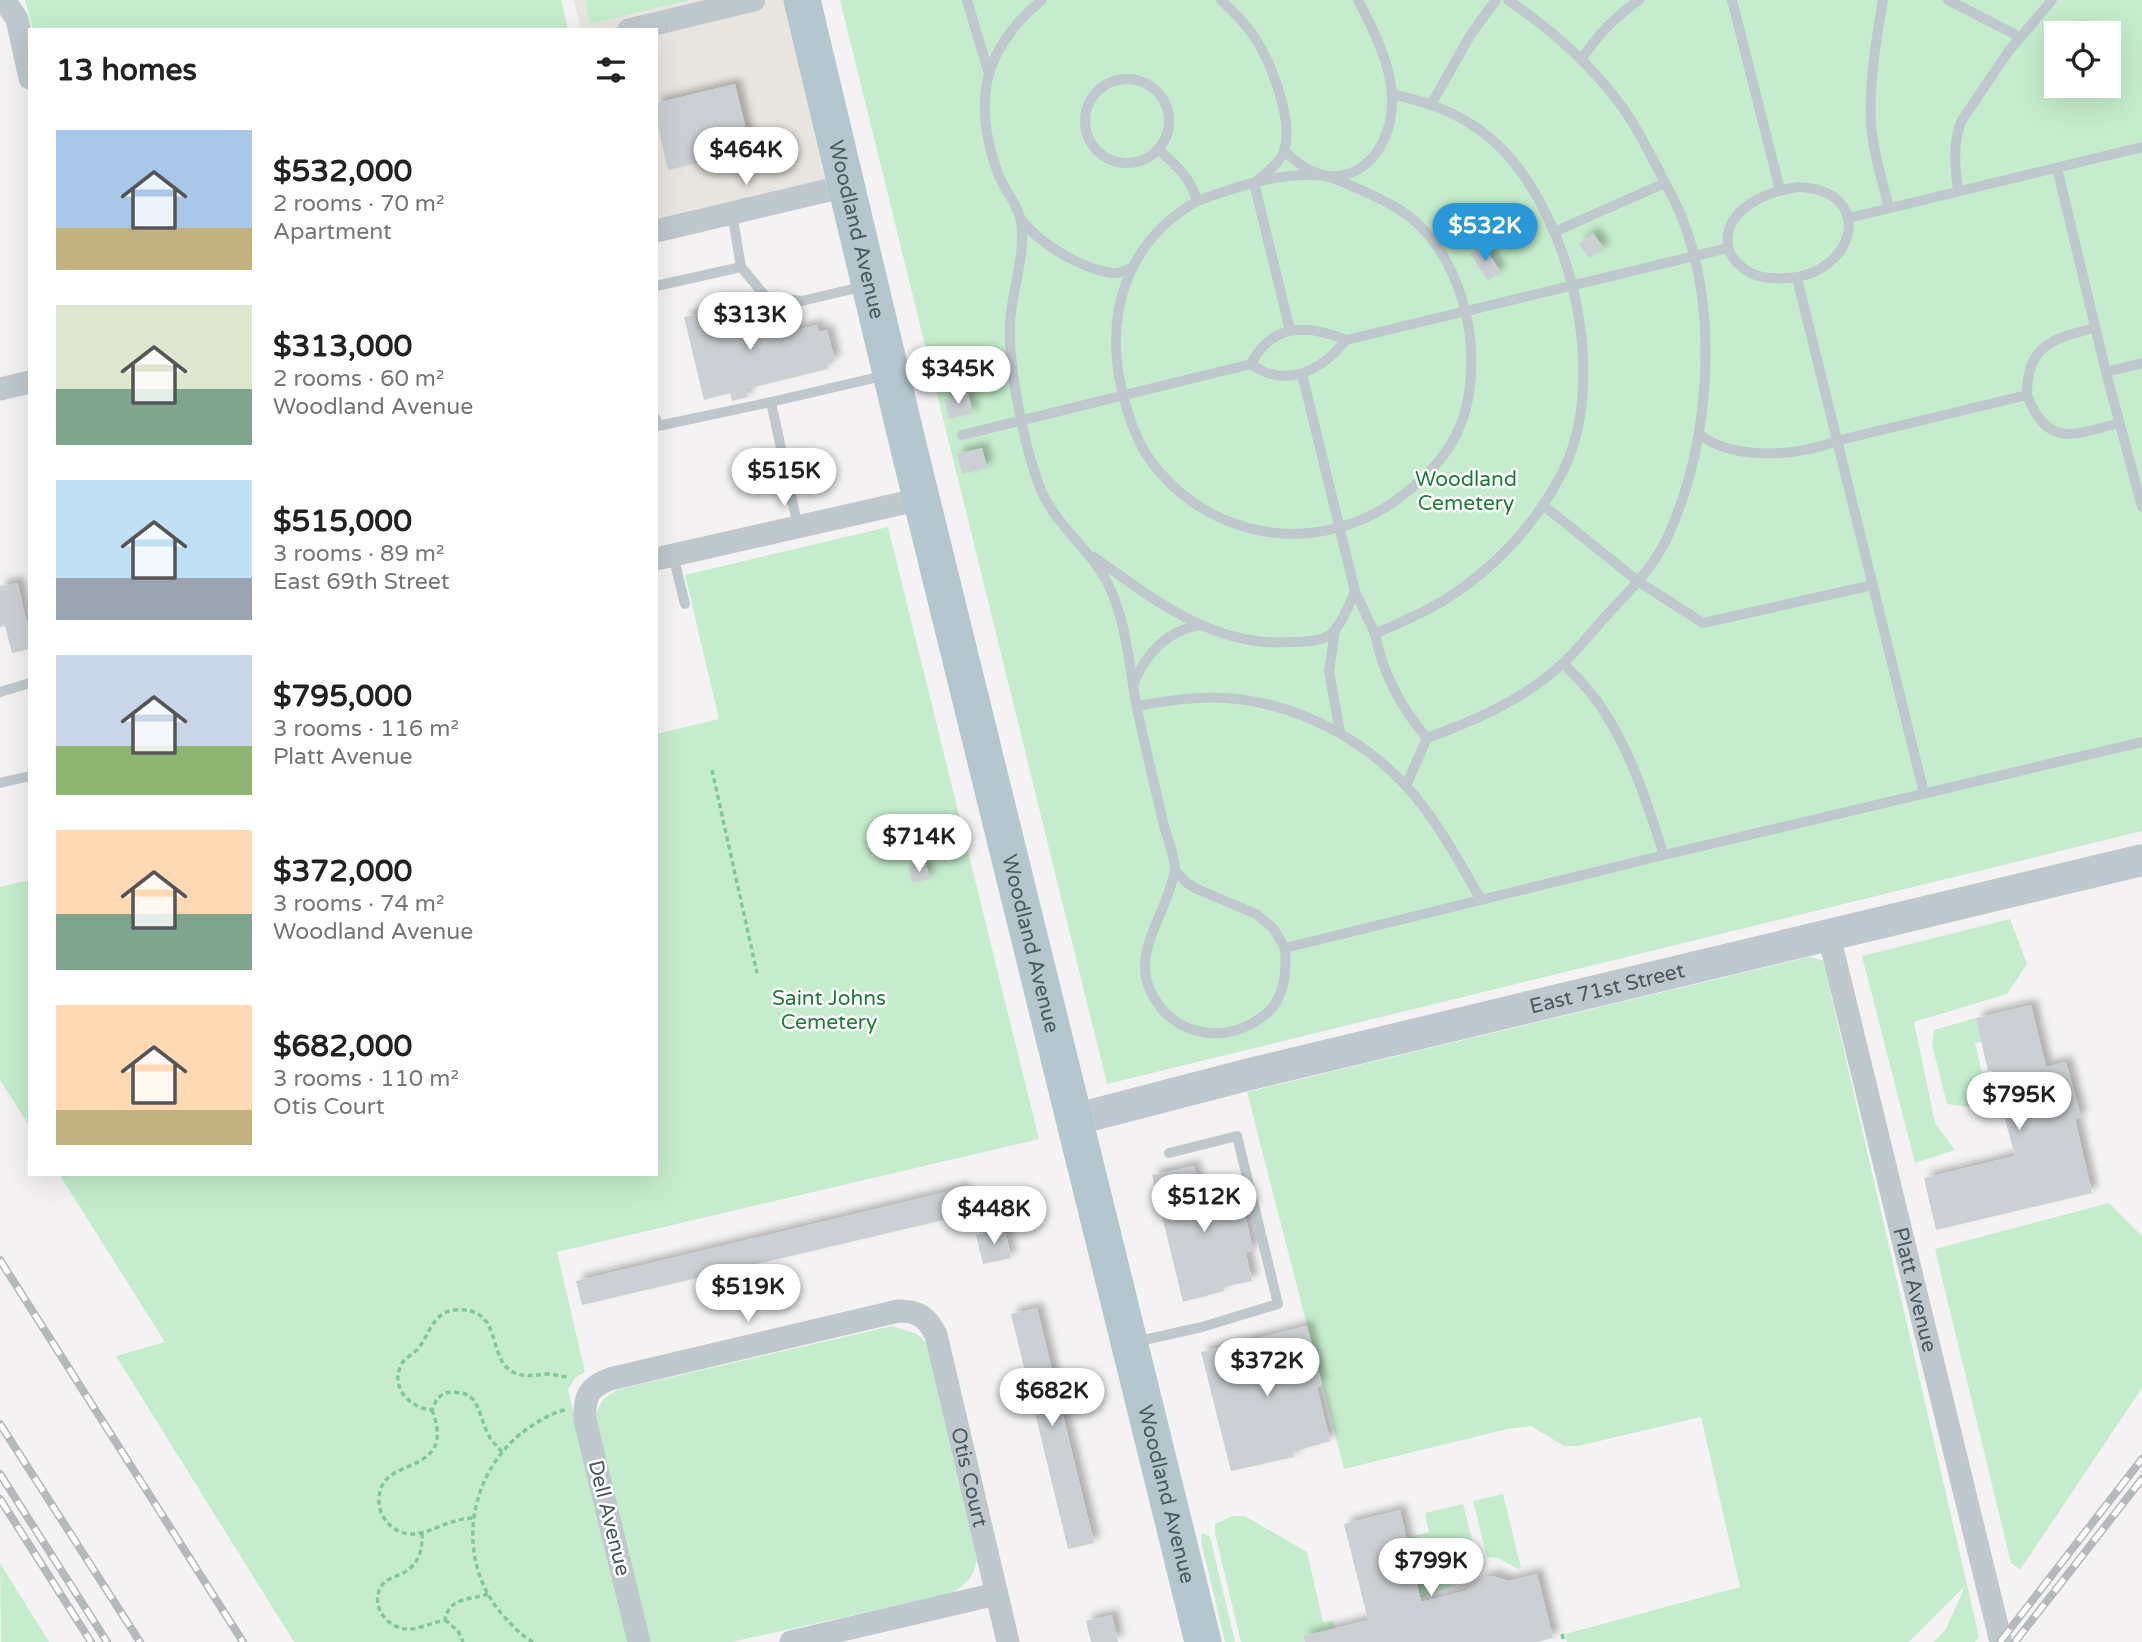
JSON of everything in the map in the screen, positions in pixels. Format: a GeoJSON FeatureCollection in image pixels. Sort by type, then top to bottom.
{"type":"FeatureCollection","features":[{"type":"Feature","properties":{"kind":"main road","name":"Woodland Avenue"},"geometry":{"type":"LineString","coordinates":[[802,0],[1073,1120],[1203,1642]]}},
{"type":"Feature","properties":{"kind":"street"},"geometry":{"type":"LineString","coordinates":[[4,0],[16,19],[28,70]]}},
{"type":"Feature","properties":{"kind":"street"},"geometry":{"type":"LineString","coordinates":[[637,28],[754,0]]}},
{"type":"Feature","properties":{"kind":"street"},"geometry":{"type":"LineString","coordinates":[[658,231],[846,186]]}},
{"type":"Feature","properties":{"kind":"street"},"geometry":{"type":"LineString","coordinates":[[0,389],[28,382]]}},
{"type":"Feature","properties":{"kind":"street"},"geometry":{"type":"LineString","coordinates":[[665,557],[922,499]]}},
{"type":"Feature","properties":{"kind":"street","name":"East 71st Street"},"geometry":{"type":"LineString","coordinates":[[1073,1120],[1263,1071],[2142,860]]}},
{"type":"Feature","properties":{"kind":"street","name":"Platt Avenue"},"geometry":{"type":"LineString","coordinates":[[1829,936],[2001,1642]]}},
{"type":"Feature","properties":{"kind":"street","name":"Otis Court"},"geometry":{"type":"LineString","coordinates":[[587,1393],[595,1385],[610,1379],[898,1311],[923,1315],[936,1335],[1008,1642]]}},
{"type":"Feature","properties":{"kind":"street","name":"Dell Avenue"},"geometry":{"type":"LineString","coordinates":[[587,1393],[584,1405],[586,1420],[639,1642]]}},
{"type":"Feature","properties":{"kind":"street"},"geometry":{"type":"LineString","coordinates":[[791,1642],[996,1594]]}},
{"type":"Feature","properties":{"kind":"lane"},"geometry":{"type":"LineString","coordinates":[[967,0],[988,71],[984,114],[986,132],[1002,183],[1021,219],[1029,230],[1061,253],[1111,273],[1120,281],[1122,293]]}},
{"type":"Feature","properties":{"kind":"lane"},"geometry":{"type":"LineString","coordinates":[[988,71],[1013,28],[1042,0]]}},
{"type":"Feature","properties":{"kind":"lane"},"geometry":{"type":"LineString","coordinates":[[1221,0],[1257,41],[1273,76],[1284,114],[1284,150],[1273,166],[1254,183]]}},
{"type":"Feature","properties":{"kind":"lane"},"geometry":{"type":"LineString","coordinates":[[1284,150],[1303,167],[1327,177],[1392,205],[1419,225],[1448,267],[1465,313],[1471,349],[1470,385],[1460,427],[1449,450],[1421,481],[1394,502],[1368,517],[1315,534],[1281,534],[1247,528],[1213,514],[1177,487],[1148,456],[1134,431],[1123,396],[1117,364],[1116,337],[1122,293],[1133,267],[1167,222],[1197,201],[1254,183],[1290,177],[1327,177],[1353,172],[1368,163],[1378,152],[1389,132],[1392,94],[1382,55],[1358,0]]}},
{"type":"Feature","properties":{"kind":"lane"},"geometry":{"type":"LineString","coordinates":[[1432,103],[1471,34],[1496,0]]}},
{"type":"Feature","properties":{"kind":"lane"},"geometry":{"type":"LineString","coordinates":[[1406,786],[1427,738],[1515,700],[1563,663],[1639,582],[1668,537],[1686,488],[1700,435],[1706,342],[1693,256],[1681,217],[1636,129],[1618,101],[1581,60],[1508,0]]}},
{"type":"Feature","properties":{"kind":"lane"},"geometry":{"type":"LineString","coordinates":[[1581,60],[1598,34],[1639,0]]}},
{"type":"Feature","properties":{"kind":"lane"},"geometry":{"type":"LineString","coordinates":[[1732,0],[1780,190]]}},
{"type":"Feature","properties":{"kind":"lane"},"geometry":{"type":"LineString","coordinates":[[1883,0],[1874,65],[1871,123],[1874,149],[1889,208]]}},
{"type":"Feature","properties":{"kind":"lane"},"geometry":{"type":"LineString","coordinates":[[1948,0],[2020,37]]}},
{"type":"Feature","properties":{"kind":"lane"},"geometry":{"type":"LineString","coordinates":[[1958,191],[1955,164],[1958,131],[1970,106],[2020,37],[2052,0]]}},
{"type":"Feature","properties":{"kind":"lane"},"geometry":{"type":"LineString","coordinates":[[1117,80],[1143,82],[1155,89],[1164,99],[1169,119],[1165,140],[1158,149],[1145,160],[1131,163],[1117,162],[1103,156],[1093,146],[1087,133],[1085,119],[1094,94],[1104,85],[1117,80]]}},
{"type":"Feature","properties":{"kind":"lane"},"geometry":{"type":"LineString","coordinates":[[1375,634],[1430,608],[1470,581],[1519,537],[1562,474],[1572,446],[1583,388],[1583,356],[1564,259],[1554,232],[1527,181],[1503,150],[1459,115],[1432,103],[1392,94]]}},
{"type":"Feature","properties":{"kind":"lane"},"geometry":{"type":"LineString","coordinates":[[1849,218],[2142,147]]}},
{"type":"Feature","properties":{"kind":"lane"},"geometry":{"type":"LineString","coordinates":[[1158,149],[1180,168],[1193,185],[1197,201]]}},
{"type":"Feature","properties":{"kind":"lane"},"geometry":{"type":"LineString","coordinates":[[2057,167],[2095,328],[2142,507]]}},
{"type":"Feature","properties":{"kind":"lane"},"geometry":{"type":"LineString","coordinates":[[1254,183],[1290,330]]}},
{"type":"Feature","properties":{"kind":"lane"},"geometry":{"type":"LineString","coordinates":[[1554,232],[1665,183]]}},
{"type":"Feature","properties":{"kind":"lane"},"geometry":{"type":"LineString","coordinates":[[1806,187],[1825,192],[1844,208],[1849,218],[1848,233],[1841,252],[1822,268],[1797,278],[1775,279],[1755,275],[1743,269],[1728,248],[1732,224],[1740,213],[1758,199],[1780,190],[1806,187]]}},
{"type":"Feature","properties":{"kind":"lane"},"geometry":{"type":"LineString","coordinates":[[732,213],[741,267],[766,297],[802,301],[870,285]]}},
{"type":"Feature","properties":{"kind":"lane"},"geometry":{"type":"LineString","coordinates":[[1021,219],[1019,271],[1010,324],[1011,352],[1022,421],[1039,485],[1047,502],[1110,588],[1121,621],[1137,706],[1175,871],[1167,901],[1148,942],[1145,958],[1147,983],[1152,995],[1170,1017],[1199,1033],[1219,1034],[1242,1028],[1259,1019],[1274,1006],[1287,969],[1285,948],[1273,928],[1256,914],[1197,889],[1186,883],[1175,871]]}},
{"type":"Feature","properties":{"kind":"lane"},"geometry":{"type":"LineString","coordinates":[[1251,364],[1259,350],[1270,340],[1290,330],[1320,331],[1346,340],[1728,248]]}},
{"type":"Feature","properties":{"kind":"lane"},"geometry":{"type":"LineString","coordinates":[[658,286],[741,267]]}},
{"type":"Feature","properties":{"kind":"lane"},"geometry":{"type":"LineString","coordinates":[[1111,273],[1133,267]]}},
{"type":"Feature","properties":{"kind":"lane"},"geometry":{"type":"LineString","coordinates":[[1797,278],[1924,793]]}},
{"type":"Feature","properties":{"kind":"lane"},"geometry":{"type":"LineString","coordinates":[[2095,328],[2060,338],[2044,346],[2033,358],[2027,375],[2027,395],[2035,415],[2047,428],[2067,435],[2119,423]]}},
{"type":"Feature","properties":{"kind":"lane"},"geometry":{"type":"LineString","coordinates":[[962,435],[1251,364],[1276,376],[1302,374],[1325,362],[1346,340]]}},
{"type":"Feature","properties":{"kind":"lane"},"geometry":{"type":"LineString","coordinates":[[2106,372],[2142,363]]}},
{"type":"Feature","properties":{"kind":"lane"},"geometry":{"type":"LineString","coordinates":[[658,426],[891,374]]}},
{"type":"Feature","properties":{"kind":"lane"},"geometry":{"type":"LineString","coordinates":[[1302,374],[1355,591],[1375,634],[1393,688],[1404,708],[1427,738]]}},
{"type":"Feature","properties":{"kind":"lane"},"geometry":{"type":"LineString","coordinates":[[1700,435],[1711,443],[1739,451],[1779,453],[1818,448],[1836,441],[2027,395]]}},
{"type":"Feature","properties":{"kind":"lane"},"geometry":{"type":"LineString","coordinates":[[771,402],[799,527]]}},
{"type":"Feature","properties":{"kind":"lane"},"geometry":{"type":"LineString","coordinates":[[1543,505],[1639,582],[1703,623],[1873,585]]}},
{"type":"Feature","properties":{"kind":"lane"},"geometry":{"type":"LineString","coordinates":[[1084,551],[1172,611],[1200,625],[1243,640],[1278,643],[1315,641],[1335,631]]}},
{"type":"Feature","properties":{"kind":"lane"},"geometry":{"type":"LineString","coordinates":[[665,557],[685,604]]}},
{"type":"Feature","properties":{"kind":"lane"},"geometry":{"type":"LineString","coordinates":[[1340,732],[1329,671],[1335,631],[1355,591]]}},
{"type":"Feature","properties":{"kind":"lane"},"geometry":{"type":"LineString","coordinates":[[1133,685],[1144,661],[1168,636],[1200,625]]}},
{"type":"Feature","properties":{"kind":"lane"},"geometry":{"type":"LineString","coordinates":[[1563,663],[1589,691],[1616,731],[1642,787],[1664,855]]}},
{"type":"Feature","properties":{"kind":"lane"},"geometry":{"type":"LineString","coordinates":[[0,692],[28,684]]}},
{"type":"Feature","properties":{"kind":"lane"},"geometry":{"type":"LineString","coordinates":[[1137,706],[1168,700],[1227,698],[1313,718],[1340,732],[1362,747],[1406,786],[1441,833],[1481,900]]}},
{"type":"Feature","properties":{"kind":"lane"},"geometry":{"type":"LineString","coordinates":[[1285,948],[2142,742]]}},
{"type":"Feature","properties":{"kind":"lane"},"geometry":{"type":"LineString","coordinates":[[0,783],[28,776]]}},
{"type":"Feature","properties":{"kind":"lane"},"geometry":{"type":"LineString","coordinates":[[1129,1343],[1278,1304],[1237,1136],[1169,1153]]}},
{"type":"Feature","properties":{"kind":"path"},"geometry":{"type":"LineString","coordinates":[[712,770],[757,973]]}},
{"type":"Feature","properties":{"kind":"path"},"geometry":{"type":"LineString","coordinates":[[432,1410],[408,1402],[399,1385],[399,1375],[401,1365],[419,1348],[439,1316],[446,1312],[467,1311],[485,1320],[491,1329],[500,1359],[504,1366],[515,1373],[569,1377]]}},
{"type":"Feature","properties":{"kind":"path"},"geometry":{"type":"LineString","coordinates":[[474,1518],[449,1521],[422,1533],[411,1534],[394,1529],[382,1513],[379,1496],[385,1480],[391,1474],[418,1461],[434,1447],[436,1427],[432,1410],[444,1392],[462,1393],[478,1405],[491,1440],[502,1452]]}},
{"type":"Feature","properties":{"kind":"path"},"geometry":{"type":"LineString","coordinates":[[533,1642],[508,1621],[488,1594],[474,1558],[474,1518],[478,1493],[491,1466],[502,1452],[516,1437],[538,1422],[565,1410]]}},
{"type":"Feature","properties":{"kind":"path"},"geometry":{"type":"LineString","coordinates":[[422,1533],[421,1549],[415,1565],[387,1581],[378,1594],[377,1603],[385,1618],[400,1628],[409,1630],[444,1620],[453,1625],[463,1642]]}},
{"type":"Feature","properties":{"kind":"path"},"geometry":{"type":"LineString","coordinates":[[444,1620],[453,1603],[488,1594]]}},
{"type":"Feature","properties":{"kind":"path"},"geometry":{"type":"LineString","coordinates":[[1562,1634],[1564,1642]]}},
{"type":"Feature","properties":{"kind":"shaded area"},"geometry":{"type":"Polygon","coordinates":[[[574,0],[802,0],[846,186],[658,231],[658,28],[581,28],[574,0]]]}},
{"type":"Feature","properties":{"kind":"green space"},"geometry":{"type":"Polygon","coordinates":[[[25,0],[561,0],[568,28],[32,28],[25,0]]]}},
{"type":"Feature","properties":{"kind":"green space"},"geometry":{"type":"Polygon","coordinates":[[[585,0],[689,0],[590,24],[585,0]]]}},
{"type":"Feature","properties":{"kind":"green space","name":"Woodland Cemetery"},"geometry":{"type":"Polygon","coordinates":[[[840,0],[2142,0],[2142,831],[1107,1084],[840,0]]]}},
{"type":"Feature","properties":{"kind":"green space","name":"Saint Johns Cemetery"},"geometry":{"type":"Polygon","coordinates":[[[888,527],[1039,1139],[557,1252],[585,1372],[576,1377],[568,1389],[628,1642],[294,1642],[116,1356],[165,1342],[60,1176],[658,1176],[658,734],[719,719],[685,575],[888,527]]]}},
{"type":"Feature","properties":{"kind":"green space"},"geometry":{"type":"Polygon","coordinates":[[[28,880],[28,1124],[0,1080],[0,887],[28,880]]]}},
{"type":"Feature","properties":{"kind":"green space"},"geometry":{"type":"Polygon","coordinates":[[[2010,919],[2027,964],[2007,994],[1914,1022],[1935,1123],[1955,1150],[1915,1163],[1862,956],[2010,919]]]}},
{"type":"Feature","properties":{"kind":"green space"},"geometry":{"type":"Polygon","coordinates":[[[1809,957],[1823,960],[1979,1637],[1975,1642],[1934,1642],[1946,1629],[1965,1586],[1909,1642],[1567,1642],[1565,1634],[1740,1587],[1701,1417],[1578,1446],[1564,1446],[1531,1426],[1507,1429],[1344,1469],[1247,1092],[1809,957]]]}},
{"type":"Feature","properties":{"kind":"green space"},"geometry":{"type":"Polygon","coordinates":[[[1976,1018],[1982,1042],[1975,1043],[1982,1072],[1988,1071],[1993,1093],[1978,1108],[1947,1104],[1932,1044],[1934,1030],[1976,1018]]]}},
{"type":"Feature","properties":{"kind":"green space"},"geometry":{"type":"Polygon","coordinates":[[[2109,1203],[2142,1236],[2142,1388],[2020,1570],[2011,1563],[1935,1249],[2109,1203]]]}},
{"type":"Feature","properties":{"kind":"green space"},"geometry":{"type":"Polygon","coordinates":[[[892,1326],[917,1334],[926,1343],[977,1561],[968,1581],[949,1594],[731,1642],[648,1642],[596,1419],[603,1400],[620,1389],[892,1326]]]}},
{"type":"Feature","properties":{"kind":"green space"},"geometry":{"type":"Polygon","coordinates":[[[1503,1494],[1521,1568],[1518,1569],[1498,1558],[1487,1557],[1473,1501],[1503,1494]]]}},
{"type":"Feature","properties":{"kind":"green space"},"geometry":{"type":"Polygon","coordinates":[[[1463,1504],[1477,1559],[1456,1575],[1451,1587],[1421,1598],[1406,1538],[1429,1532],[1425,1513],[1463,1504]]]}},
{"type":"Feature","properties":{"kind":"green space"},"geometry":{"type":"Polygon","coordinates":[[[1233,1516],[1245,1516],[1307,1552],[1323,1622],[1333,1621],[1335,1628],[1326,1631],[1329,1642],[1241,1642],[1215,1533],[1215,1524],[1233,1516]]]}},
{"type":"Feature","properties":{"kind":"green space"},"geometry":{"type":"Polygon","coordinates":[[[1202,1533],[1210,1537],[1235,1642],[1225,1642],[1201,1541],[1202,1533]]]}},
{"type":"Feature","properties":{"kind":"green space"},"geometry":{"type":"Polygon","coordinates":[[[0,1563],[49,1642],[1,1642],[0,1563]]]}},
{"type":"Feature","properties":{"kind":"building"},"geometry":{"type":"Polygon","coordinates":[[[735,84],[751,150],[668,170],[658,126],[658,103],[735,84]]]}},
{"type":"Feature","properties":{"kind":"building"},"geometry":{"type":"Polygon","coordinates":[[[1593,233],[1604,248],[1589,258],[1579,244],[1593,233]]]}},
{"type":"Feature","properties":{"kind":"building"},"geometry":{"type":"Polygon","coordinates":[[[1484,246],[1500,271],[1488,281],[1470,254],[1484,246]]]}},
{"type":"Feature","properties":{"kind":"building"},"geometry":{"type":"Polygon","coordinates":[[[736,302],[739,314],[746,312],[754,328],[766,325],[769,337],[817,325],[819,332],[827,330],[835,361],[827,363],[828,369],[746,389],[748,397],[732,401],[730,393],[704,400],[684,317],[707,312],[718,303],[736,302]]]}},
{"type":"Feature","properties":{"kind":"building"},"geometry":{"type":"Polygon","coordinates":[[[968,393],[973,413],[949,419],[944,399],[968,393]]]}},
{"type":"Feature","properties":{"kind":"building"},"geometry":{"type":"Polygon","coordinates":[[[982,448],[987,468],[962,474],[957,454],[982,448]]]}},
{"type":"Feature","properties":{"kind":"building"},"geometry":{"type":"Polygon","coordinates":[[[18,583],[28,620],[28,649],[12,653],[5,626],[0,627],[0,586],[18,583]]]}},
{"type":"Feature","properties":{"kind":"building"},"geometry":{"type":"Polygon","coordinates":[[[926,864],[930,879],[912,883],[909,868],[926,864]]]}},
{"type":"Feature","properties":{"kind":"building"},"geometry":{"type":"Polygon","coordinates":[[[2031,1005],[2046,1067],[2066,1062],[2081,1117],[2075,1119],[2092,1193],[1936,1230],[1924,1178],[2015,1156],[1992,1071],[1988,1071],[1976,1018],[2031,1005]]]}},
{"type":"Feature","properties":{"kind":"building"},"geometry":{"type":"Polygon","coordinates":[[[1194,1166],[1199,1190],[1218,1185],[1220,1193],[1239,1187],[1253,1250],[1246,1253],[1252,1281],[1223,1287],[1224,1291],[1183,1302],[1152,1175],[1194,1166]]]}},
{"type":"Feature","properties":{"kind":"building"},"geometry":{"type":"Polygon","coordinates":[[[963,1188],[969,1214],[582,1305],[576,1281],[963,1188]]]}},
{"type":"Feature","properties":{"kind":"building"},"geometry":{"type":"Polygon","coordinates":[[[1005,1229],[1011,1258],[983,1264],[976,1235],[1005,1229]]]}},
{"type":"Feature","properties":{"kind":"building"},"geometry":{"type":"Polygon","coordinates":[[[1037,1308],[1094,1543],[1068,1549],[1011,1314],[1037,1308]]]}},
{"type":"Feature","properties":{"kind":"building"},"geometry":{"type":"Polygon","coordinates":[[[1307,1326],[1322,1385],[1317,1387],[1330,1441],[1293,1452],[1294,1457],[1231,1471],[1201,1352],[1307,1326]]]}},
{"type":"Feature","properties":{"kind":"building"},"geometry":{"type":"Polygon","coordinates":[[[1400,1510],[1421,1602],[1465,1591],[1487,1577],[1509,1581],[1537,1574],[1553,1638],[1537,1642],[1305,1642],[1304,1636],[1368,1620],[1344,1524],[1400,1510]]]}},
{"type":"Feature","properties":{"kind":"building"},"geometry":{"type":"Polygon","coordinates":[[[1112,1615],[1118,1642],[1091,1642],[1086,1621],[1112,1615]]]}},
{"type":"Feature","properties":{"kind":"railway"},"geometry":{"type":"LineString","coordinates":[[0,1260],[243,1642]]}},
{"type":"Feature","properties":{"kind":"railway"},"geometry":{"type":"LineString","coordinates":[[0,1424],[140,1642]]}},
{"type":"Feature","properties":{"kind":"railway"},"geometry":{"type":"LineString","coordinates":[[2000,1642],[2142,1459]]}},
{"type":"Feature","properties":{"kind":"railway"},"geometry":{"type":"LineString","coordinates":[[0,1474],[107,1642]]}},
{"type":"Feature","properties":{"kind":"railway"},"geometry":{"type":"LineString","coordinates":[[2015,1642],[2142,1479]]}},
{"type":"Feature","properties":{"kind":"railway"},"geometry":{"type":"LineString","coordinates":[[0,1499],[91,1642]]}}]}
